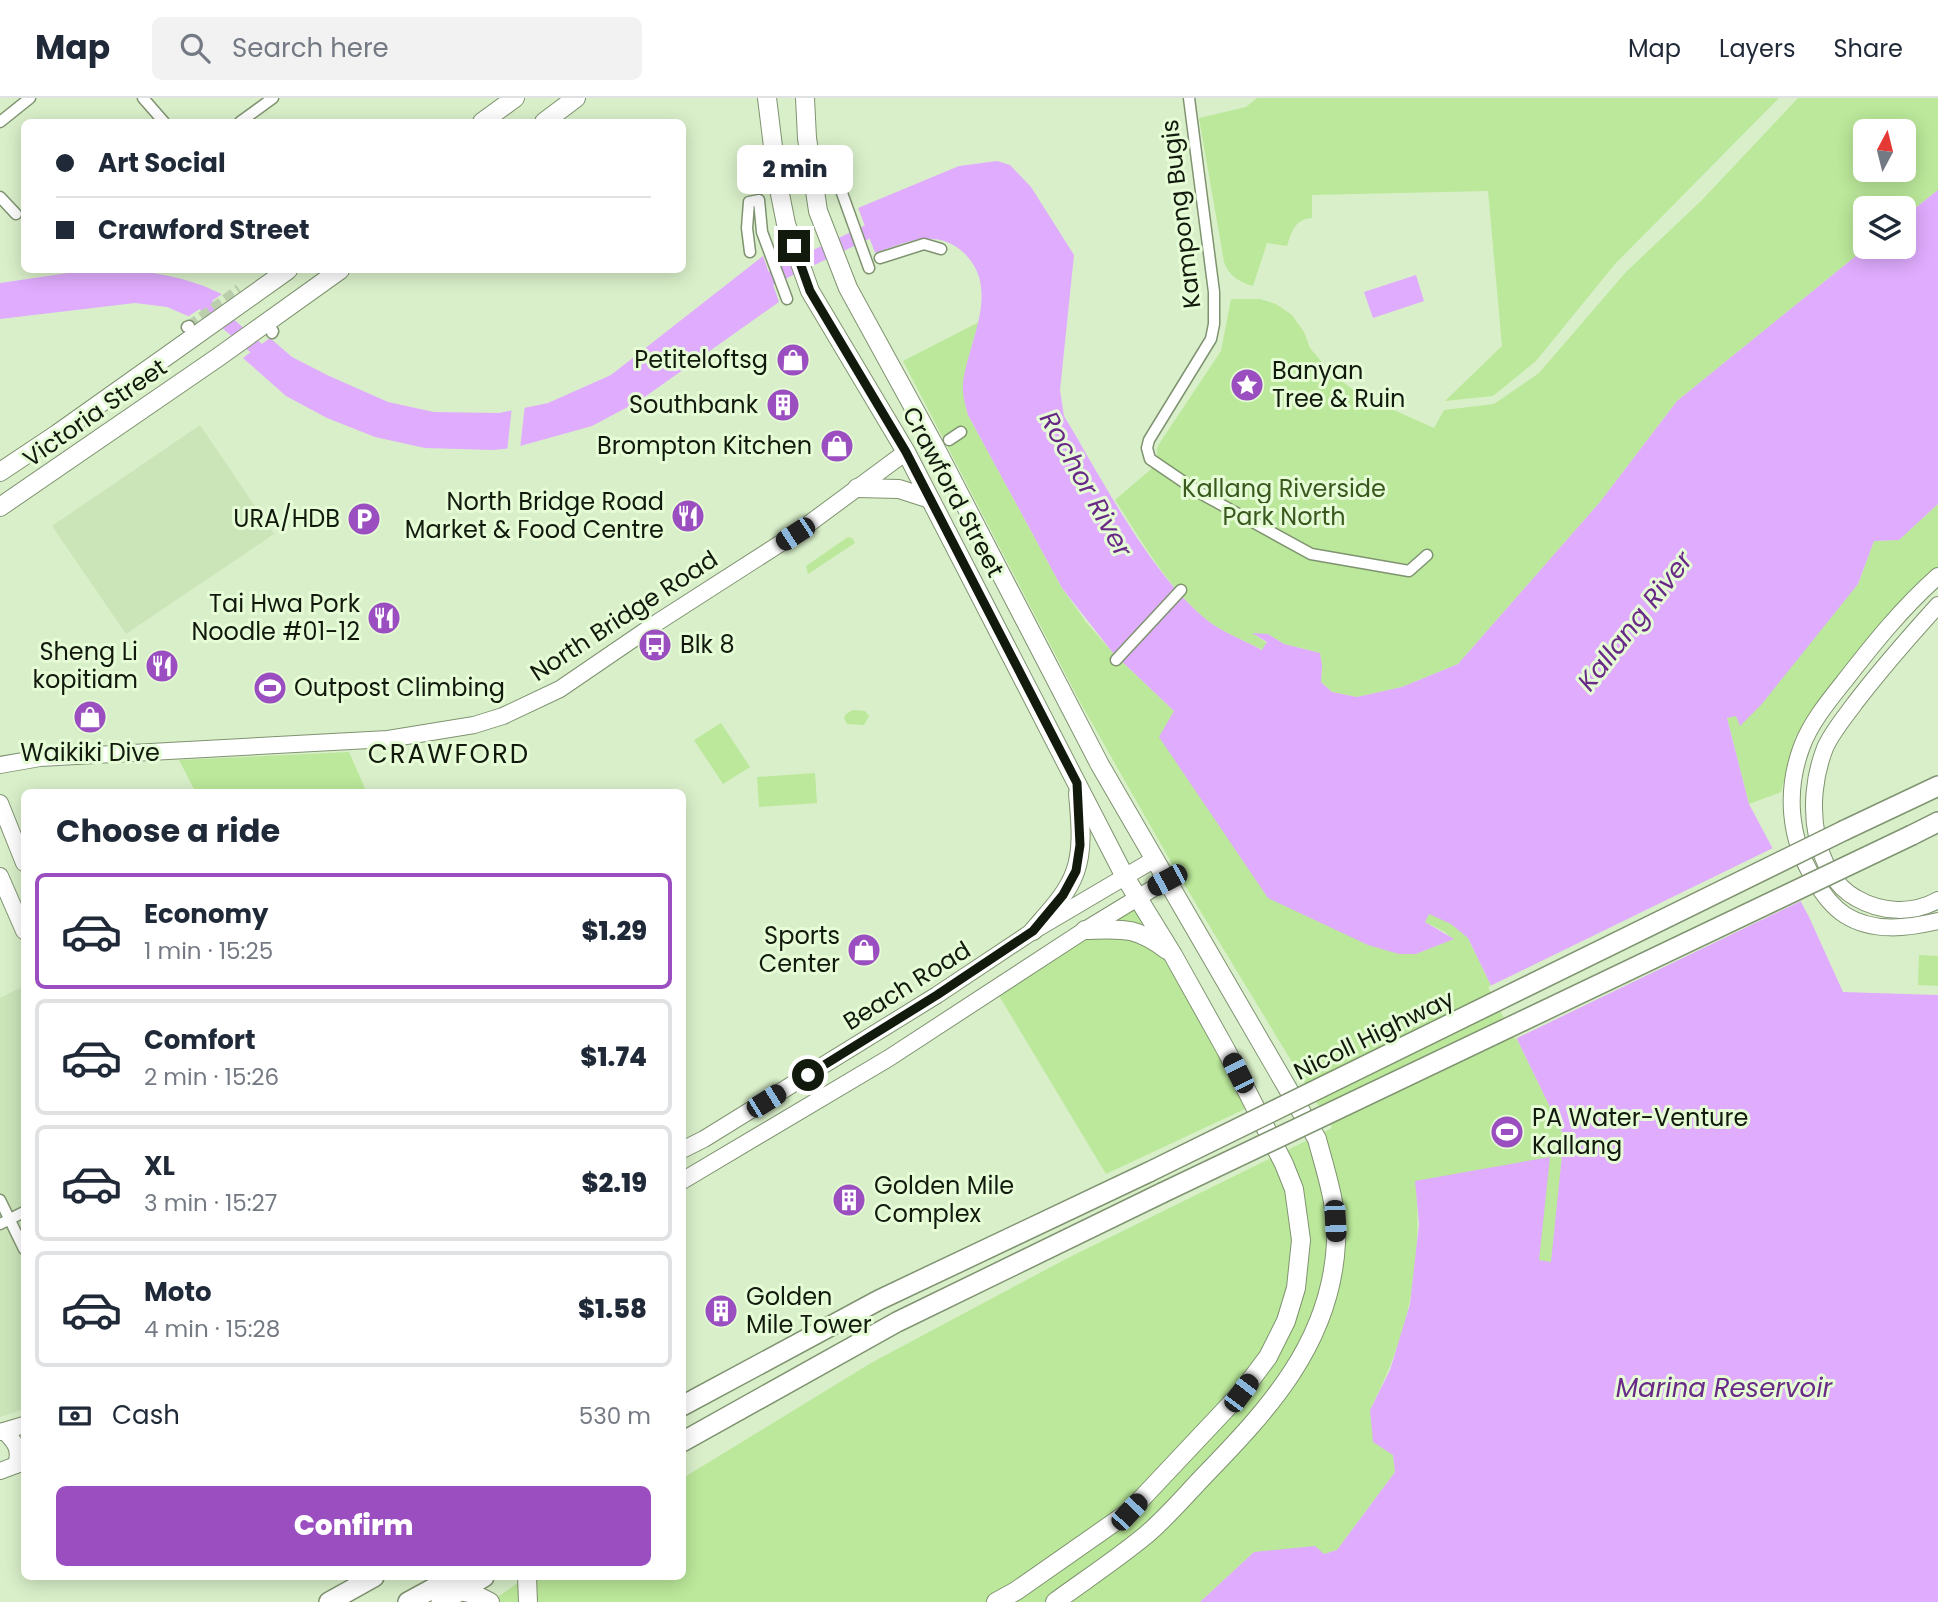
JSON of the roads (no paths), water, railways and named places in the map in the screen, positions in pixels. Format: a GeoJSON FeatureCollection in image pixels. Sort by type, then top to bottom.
{"type":"FeatureCollection","features":[{"type":"Feature","properties":{"kind":"highway","name":"Nicoll Highway"},"geometry":{"type":"LineString","coordinates":[[686,1404],[879,1300],[1149,1172],[1938,786]]}},
{"type":"Feature","properties":{"kind":"highway","name":"Nicoll Highway"},"geometry":{"type":"LineString","coordinates":[[686,1440],[897,1322],[1938,822]]}},
{"type":"Feature","properties":{"kind":"highway"},"geometry":{"type":"LineString","coordinates":[[329,1602],[369,1580]]}},
{"type":"Feature","properties":{"kind":"highway"},"geometry":{"type":"LineString","coordinates":[[408,1602],[457,1584]]}},
{"type":"Feature","properties":{"kind":"highway"},"geometry":{"type":"LineString","coordinates":[[441,1602],[457,1584]]}},
{"type":"Feature","properties":{"kind":"main road"},"geometry":{"type":"LineString","coordinates":[[486,119],[515,98]]}},
{"type":"Feature","properties":{"kind":"main road"},"geometry":{"type":"LineString","coordinates":[[548,119],[576,98]]}},
{"type":"Feature","properties":{"kind":"main road","name":"Crawford Street"},"geometry":{"type":"LineString","coordinates":[[767,98],[786,224],[810,291],[906,452],[1125,877],[1173,955],[1226,1050],[1294,1189],[1301,1240],[1296,1288],[1286,1321],[1268,1357],[1241,1393],[1138,1502],[1106,1528],[996,1602]]}},
{"type":"Feature","properties":{"kind":"main road","name":"Crawford Street"},"geometry":{"type":"LineString","coordinates":[[805,98],[807,138],[818,211],[846,283],[934,445],[1069,709],[1317,1139],[1334,1200],[1336,1243],[1329,1294],[1313,1339],[1294,1373],[1248,1432],[1147,1534],[1055,1602]]}},
{"type":"Feature","properties":{"kind":"main road","name":"Victoria Street"},"geometry":{"type":"LineString","coordinates":[[0,472],[191,329],[252,296],[284,273]]}},
{"type":"Feature","properties":{"kind":"main road","name":"Victoria Street"},"geometry":{"type":"LineString","coordinates":[[0,507],[217,358],[272,328],[336,273]]}},
{"type":"Feature","properties":{"kind":"main road"},"geometry":{"type":"LineString","coordinates":[[846,283],[863,336],[916,435],[914,444],[906,452]]}},
{"type":"Feature","properties":{"kind":"main road","name":"North Bridge Road"},"geometry":{"type":"LineString","coordinates":[[0,765],[40,758],[388,738],[474,725],[503,716],[561,689],[668,615],[795,534],[906,452]]}},
{"type":"Feature","properties":{"kind":"main road"},"geometry":{"type":"LineString","coordinates":[[857,488],[899,489],[930,499]]}},
{"type":"Feature","properties":{"kind":"main road"},"geometry":{"type":"LineString","coordinates":[[1938,576],[1916,595],[1876,640],[1826,704],[1802,745],[1792,789],[1792,820],[1805,865],[1824,897],[1845,916],[1871,925],[1908,928],[1938,921]]}},
{"type":"Feature","properties":{"kind":"main road"},"geometry":{"type":"LineString","coordinates":[[1938,606],[1888,659],[1826,747],[1816,778],[1813,818],[1821,856],[1842,888],[1858,899],[1878,907],[1903,911],[1926,907],[1938,900]]}},
{"type":"Feature","properties":{"kind":"main road"},"geometry":{"type":"LineString","coordinates":[[1065,943],[1061,929],[1041,927],[1076,871],[1080,845],[1077,783]]}},
{"type":"Feature","properties":{"kind":"main road"},"geometry":{"type":"LineString","coordinates":[[0,803],[21,856]]}},
{"type":"Feature","properties":{"kind":"main road","name":"Beach Road"},"geometry":{"type":"LineString","coordinates":[[686,1148],[886,1028],[1041,927],[1155,859]]}},
{"type":"Feature","properties":{"kind":"main road"},"geometry":{"type":"LineString","coordinates":[[0,876],[21,924]]}},
{"type":"Feature","properties":{"kind":"main road","name":"Beach Road"},"geometry":{"type":"LineString","coordinates":[[686,1179],[889,1058],[1138,896],[1167,880]]}},
{"type":"Feature","properties":{"kind":"main road"},"geometry":{"type":"LineString","coordinates":[[1085,930],[1136,931],[1173,955]]}},
{"type":"Feature","properties":{"kind":"main road"},"geometry":{"type":"LineString","coordinates":[[0,1471],[20,1464],[17,1445],[2,1432],[21,1425]]}},
{"type":"Feature","properties":{"kind":"main road"},"geometry":{"type":"LineString","coordinates":[[527,1580],[528,1602]]}},
{"type":"Feature","properties":{"kind":"main road"},"geometry":{"type":"LineString","coordinates":[[457,1584],[490,1602]]}},
{"type":"Feature","properties":{"kind":"street"},"geometry":{"type":"LineString","coordinates":[[0,121],[30,98]]}},
{"type":"Feature","properties":{"kind":"street"},"geometry":{"type":"LineString","coordinates":[[143,98],[161,119]]}},
{"type":"Feature","properties":{"kind":"street"},"geometry":{"type":"LineString","coordinates":[[244,119],[273,98]]}},
{"type":"Feature","properties":{"kind":"street","name":"Kampong Bugis"},"geometry":{"type":"LineString","coordinates":[[1189,98],[1214,292],[1214,324],[1211,339],[1149,440],[1147,448],[1150,459],[1200,493],[1311,554],[1409,571],[1427,555]]}},
{"type":"Feature","properties":{"kind":"street"},"geometry":{"type":"LineString","coordinates":[[842,193],[869,268]]}},
{"type":"Feature","properties":{"kind":"street"},"geometry":{"type":"LineString","coordinates":[[0,197],[16,214]]}},
{"type":"Feature","properties":{"kind":"street"},"geometry":{"type":"LineString","coordinates":[[750,252],[747,228],[749,202],[759,200],[762,232],[787,299]]}},
{"type":"Feature","properties":{"kind":"street"},"geometry":{"type":"LineString","coordinates":[[880,258],[924,244],[941,250]]}},
{"type":"Feature","properties":{"kind":"street"},"geometry":{"type":"LineString","coordinates":[[949,440],[961,432]]}},
{"type":"Feature","properties":{"kind":"street"},"geometry":{"type":"LineString","coordinates":[[1116,660],[1181,590]]}},
{"type":"Feature","properties":{"kind":"street"},"geometry":{"type":"LineString","coordinates":[[0,1200],[5,1222],[21,1245]]}},
{"type":"Feature","properties":{"kind":"street"},"geometry":{"type":"LineString","coordinates":[[5,1222],[21,1214]]}},
{"type":"Feature","properties":{"kind":"water","name":"Marina Reservoir"},"geometry":{"type":"Polygon","coordinates":[[[997,161],[1010,165],[1031,187],[1074,255],[1060,390],[1064,416],[1110,494],[1162,572],[1201,615],[1222,630],[1262,650],[1267,642],[1252,633],[1268,634],[1284,644],[1320,653],[1321,682],[1332,692],[1357,697],[1402,687],[1458,664],[1600,502],[1677,401],[1853,258],[1916,259],[1916,207],[1938,190],[1938,504],[1899,540],[1874,541],[1858,584],[1761,705],[1740,726],[1736,716],[1727,718],[1749,804],[1809,917],[1843,992],[1938,995],[1938,1602],[1200,1602],[1254,1552],[1315,1546],[1324,1554],[1337,1550],[1395,1472],[1393,1455],[1373,1442],[1370,1410],[1390,1370],[1410,1304],[1419,1224],[1415,1181],[1550,1157],[1539,1260],[1551,1262],[1564,1136],[1468,938],[1451,924],[1429,914],[1425,922],[1454,939],[1416,954],[1399,954],[1368,945],[1268,898],[1159,737],[1174,711],[1113,653],[1062,588],[968,415],[963,383],[982,300],[981,284],[975,268],[965,254],[954,246],[933,239],[910,241],[875,253],[858,208],[959,166],[997,161]]]}},
{"type":"Feature","properties":{"kind":"water"},"geometry":{"type":"Polygon","coordinates":[[[763,256],[779,302],[639,401],[592,426],[513,448],[425,448],[375,437],[327,418],[286,396],[243,358],[270,338],[292,357],[388,402],[434,412],[499,413],[548,403],[611,375],[763,256]]]}},
{"type":"Feature","properties":{"kind":"water"},"geometry":{"type":"Polygon","coordinates":[[[68,273],[152,273],[201,285],[227,297],[195,319],[167,307],[135,303],[0,319],[0,283],[68,273]]]}},
{"type":"Feature","properties":{"kind":"water"},"geometry":{"type":"Polygon","coordinates":[[[1416,275],[1424,301],[1373,318],[1364,292],[1416,275]]]}},
{"type":"Feature","properties":{"kind":"waterway","name":"Rochor River"},"geometry":{"type":"LineString","coordinates":[[756,289],[771,278],[884,224]]}},
{"type":"Feature","properties":{"kind":"waterway","name":"Rochor River"},"geometry":{"type":"LineString","coordinates":[[195,298],[271,361]]}},
{"type":"Feature","properties":{"kind":"tunnel"},"geometry":{"type":"LineString","coordinates":[[189,326],[239,289]]}},
{"type":"Feature","properties":{"kind":"place","name":"Petiteloftsg"},"geometry":{"type":"Point","coordinates":[793,360]}},
{"type":"Feature","properties":{"kind":"place","name":"Banyan Tree & Ruin"},"geometry":{"type":"Point","coordinates":[1247,385]}},
{"type":"Feature","properties":{"kind":"place","name":"Southbank"},"geometry":{"type":"Point","coordinates":[783,405]}},
{"type":"Feature","properties":{"kind":"place","name":"Brompton Kitchen"},"geometry":{"type":"Point","coordinates":[837,446]}},
{"type":"Feature","properties":{"kind":"place","name":"North Bridge Road Market & Food Centre"},"geometry":{"type":"Point","coordinates":[688,516]}},
{"type":"Feature","properties":{"kind":"place","name":"URA/HDB"},"geometry":{"type":"Point","coordinates":[364,519]}},
{"type":"Feature","properties":{"kind":"place","name":"Tai Hwa Pork Noodle #01-12"},"geometry":{"type":"Point","coordinates":[384,618]}},
{"type":"Feature","properties":{"kind":"place","name":"Blk 8"},"geometry":{"type":"Point","coordinates":[655,645]}},
{"type":"Feature","properties":{"kind":"place","name":"Sheng Li kopitiam"},"geometry":{"type":"Point","coordinates":[162,666]}},
{"type":"Feature","properties":{"kind":"place","name":"Outpost Climbing"},"geometry":{"type":"Point","coordinates":[270,688]}},
{"type":"Feature","properties":{"kind":"place","name":"Waikiki Dive"},"geometry":{"type":"Point","coordinates":[90,717]}},
{"type":"Feature","properties":{"kind":"place","name":"Sports Center"},"geometry":{"type":"Point","coordinates":[864,950]}},
{"type":"Feature","properties":{"kind":"place","name":"PA Water-Venture Kallang"},"geometry":{"type":"Point","coordinates":[1507,1132]}},
{"type":"Feature","properties":{"kind":"place","name":"Golden Mile Complex"},"geometry":{"type":"Point","coordinates":[849,1200]}},
{"type":"Feature","properties":{"kind":"place","name":"Golden Mile Tower"},"geometry":{"type":"Point","coordinates":[721,1311]}},
{"type":"Feature","properties":{"kind":"district","name":"CRAWFORD"},"geometry":{"type":"Point","coordinates":[449,754]}},
{"type":"Feature","properties":{"kind":"park label","name":"Kallang Riverside Park North"},"geometry":{"type":"Point","coordinates":[1284,503]}},
{"type":"Feature","properties":{"kind":"water label","name":"Kallang River"},"geometry":{"type":"Point","coordinates":[1635,621]}}]}
